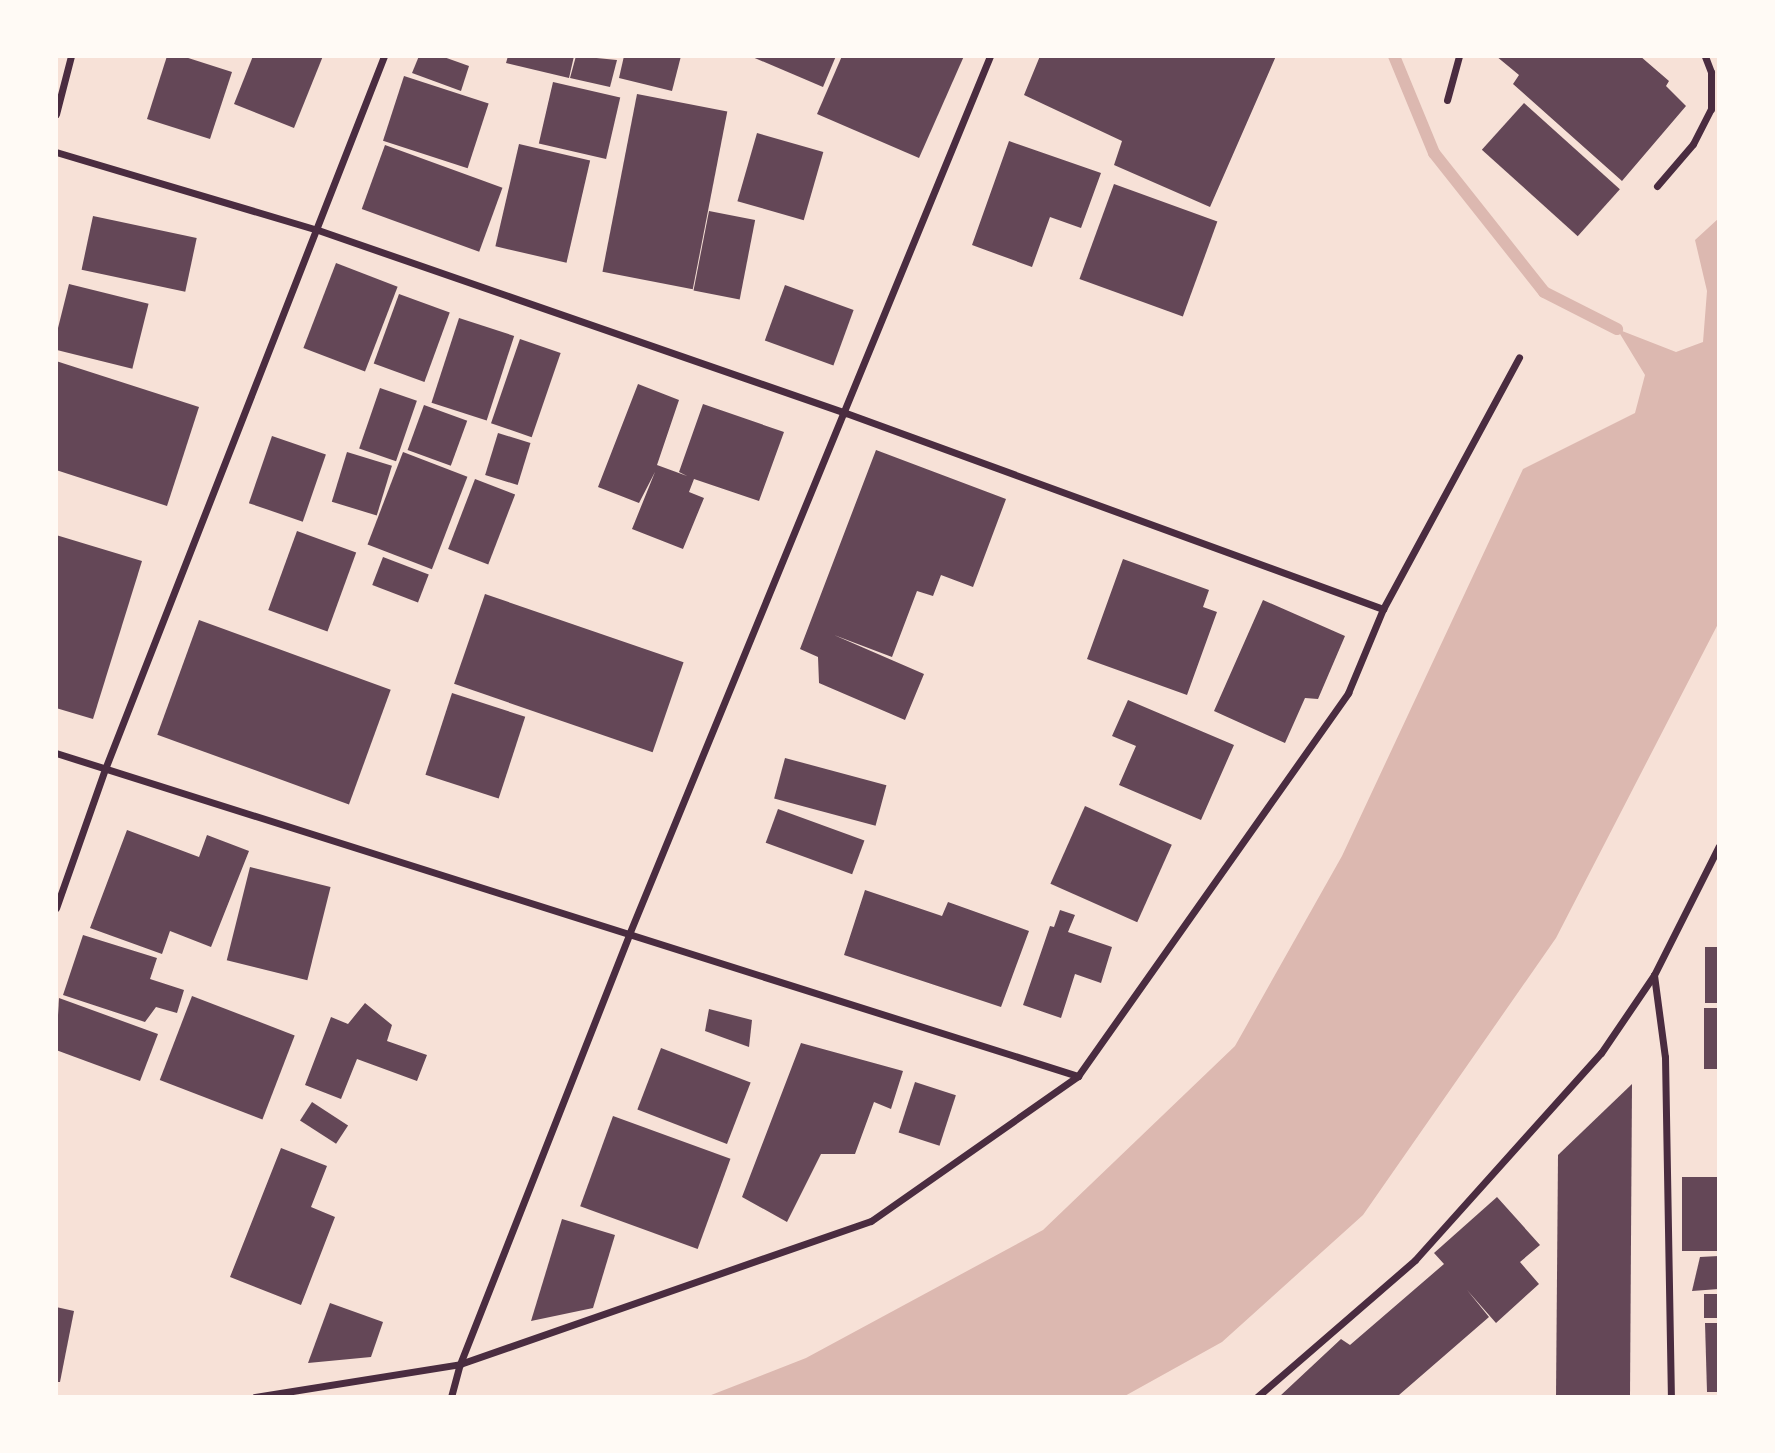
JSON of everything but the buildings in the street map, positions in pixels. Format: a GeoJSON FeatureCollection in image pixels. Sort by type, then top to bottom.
{"type":"FeatureCollection","features":[{"type":"Feature","properties":{"kind":"street"},"geometry":{"type":"LineString","coordinates":[[56,114],[71,56]]}},
{"type":"Feature","properties":{"kind":"street"},"geometry":{"type":"LineString","coordinates":[[56,908],[105,769],[384,56]]}},
{"type":"Feature","properties":{"kind":"street"},"geometry":{"type":"LineString","coordinates":[[451,1397],[460,1364],[631,932],[990,56]]}},
{"type":"Feature","properties":{"kind":"street"},"geometry":{"type":"LineString","coordinates":[[1447,100],[1459,56]]}},
{"type":"Feature","properties":{"kind":"street"},"geometry":{"type":"LineString","coordinates":[[1657,186],[1693,144],[1710,109],[1712,72],[1705,56]]}},
{"type":"Feature","properties":{"kind":"street"},"geometry":{"type":"LineString","coordinates":[[56,152],[318,230],[846,412],[1383,609]]}},
{"type":"Feature","properties":{"kind":"street"},"geometry":{"type":"LineString","coordinates":[[255,1397],[460,1364],[871,1221],[1078,1076],[1348,693],[1383,609],[1519,357]]}},
{"type":"Feature","properties":{"kind":"street"},"geometry":{"type":"LineString","coordinates":[[56,753],[631,932],[1078,1076]]}},
{"type":"Feature","properties":{"kind":"street"},"geometry":{"type":"LineString","coordinates":[[1257,1397],[1415,1260],[1601,1053],[1654,975],[1719,846]]}},
{"type":"Feature","properties":{"kind":"street"},"geometry":{"type":"LineString","coordinates":[[1654,975],[1665,1056],[1671,1397]]}},
{"type":"Feature","properties":{"kind":"shaded area"},"geometry":{"type":"Polygon","coordinates":[[[1719,218],[1719,622],[1556,938],[1363,1215],[1222,1342],[1123,1397],[706,1397],[806,1358],[1043,1230],[1235,1046],[1342,856],[1523,469],[1635,413],[1645,375],[1617,329],[1676,352],[1703,342],[1707,291],[1695,240],[1719,218]]]}},
{"type":"Feature","properties":{"kind":"waterway"},"geometry":{"type":"LineString","coordinates":[[1394,56],[1434,153],[1544,292],[1617,329]]}}]}
